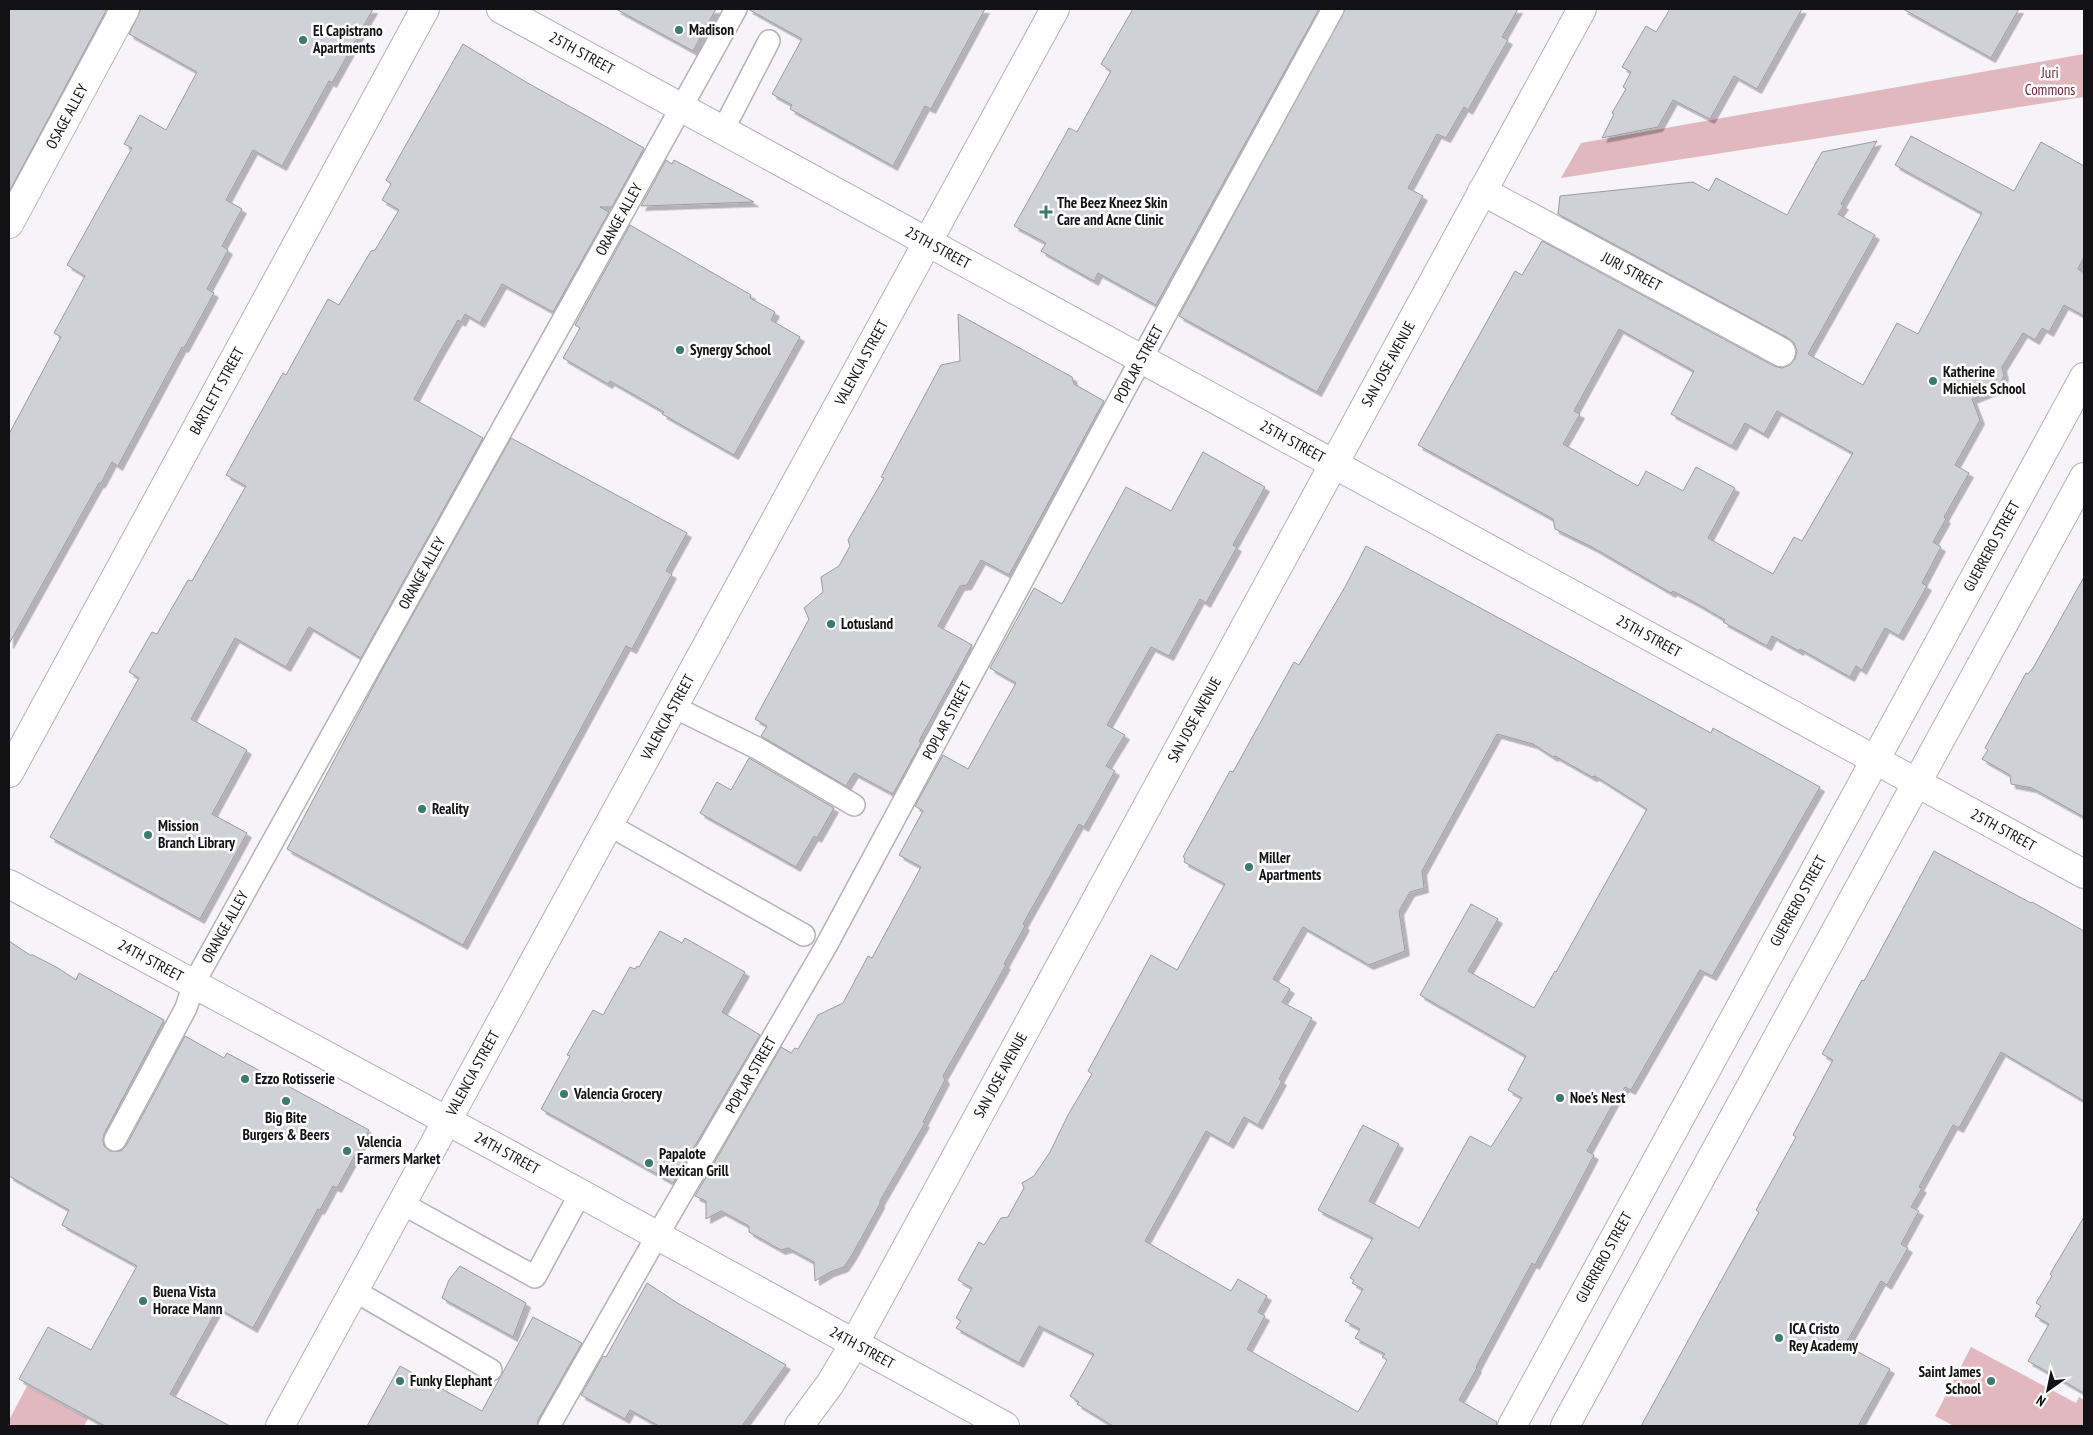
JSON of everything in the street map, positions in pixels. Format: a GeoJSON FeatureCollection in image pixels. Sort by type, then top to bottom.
{"type":"FeatureCollection","features":[{"type":"Feature","properties":{"kind":"street","name":"OSAGE ALLEY"},"geometry":{"type":"LineString","coordinates":[[9,224],[125,9]]}},
{"type":"Feature","properties":{"kind":"street","name":"BARTLETT STREET"},"geometry":{"type":"LineString","coordinates":[[9,773],[425,9]]}},
{"type":"Feature","properties":{"kind":"street","name":"25TH STREET"},"geometry":{"type":"LineString","coordinates":[[501,9],[2084,874]]}},
{"type":"Feature","properties":{"kind":"street","name":"VALENCIA STREET"},"geometry":{"type":"LineString","coordinates":[[280,1426],[448,1122],[926,241],[1055,9]]}},
{"type":"Feature","properties":{"kind":"street","name":"SAN JOSE AVENUE"},"geometry":{"type":"LineString","coordinates":[[798,1426],[830,1384],[854,1344],[1582,9]]}},
{"type":"Feature","properties":{"kind":"street","name":"JURI STREET"},"geometry":{"type":"LineString","coordinates":[[1482,191],[1781,352]]}},
{"type":"Feature","properties":{"kind":"street","name":"GUERRERO STREET"},"geometry":{"type":"LineString","coordinates":[[1512,1426],[2084,377]]}},
{"type":"Feature","properties":{"kind":"street"},"geometry":{"type":"LineString","coordinates":[[1565,1426],[2084,478]]}},
{"type":"Feature","properties":{"kind":"street","name":"24TH STREET"},"geometry":{"type":"LineString","coordinates":[[9,884],[1005,1426]]}},
{"type":"Feature","properties":{"kind":"lane","name":"ORANGE ALLEY"},"geometry":{"type":"LineString","coordinates":[[115,1140],[186,1008],[194,983],[736,9]]}},
{"type":"Feature","properties":{"kind":"lane","name":"POPLAR STREET"},"geometry":{"type":"LineString","coordinates":[[549,1426],[825,948],[1142,358],[1333,9]]}},
{"type":"Feature","properties":{"kind":"lane"},"geometry":{"type":"LineString","coordinates":[[723,130],[770,42]]}},
{"type":"Feature","properties":{"kind":"lane"},"geometry":{"type":"LineString","coordinates":[[674,706],[757,748],[854,805]]}},
{"type":"Feature","properties":{"kind":"lane"},"geometry":{"type":"LineString","coordinates":[[609,825],[804,935]]}},
{"type":"Feature","properties":{"kind":"lane"},"geometry":{"type":"LineString","coordinates":[[402,1204],[535,1277],[580,1194]]}},
{"type":"Feature","properties":{"kind":"lane"},"geometry":{"type":"LineString","coordinates":[[355,1291],[491,1370]]}},
{"type":"Feature","properties":{"kind":"green space","name":"Juri Commons"},"geometry":{"type":"Polygon","coordinates":[[[2084,54],[2084,97],[1561,178],[1581,143],[2084,54]]]}},
{"type":"Feature","properties":{"kind":"green space","name":"Saint James School"},"geometry":{"type":"Polygon","coordinates":[[[1971,1347],[2076,1403],[2079,1397],[2084,1400],[2084,1426],[1954,1426],[1935,1416],[1971,1347]]]}},
{"type":"Feature","properties":{"kind":"green space"},"geometry":{"type":"Polygon","coordinates":[[[27,1386],[88,1419],[84,1426],[9,1426],[9,1420],[27,1386]]]}},
{"type":"Feature","properties":{"kind":"building"},"geometry":{"type":"Polygon","coordinates":[[[9,9],[107,9],[9,192],[9,9]]]}},
{"type":"Feature","properties":{"kind":"building"},"geometry":{"type":"Polygon","coordinates":[[[141,9],[373,9],[332,83],[329,81],[282,166],[253,150],[226,200],[242,209],[222,246],[228,250],[207,289],[214,293],[184,348],[182,347],[118,466],[112,462],[101,483],[99,483],[9,644],[9,434],[61,337],[54,333],[85,276],[67,265],[132,148],[124,144],[140,115],[166,130],[197,72],[129,34],[141,9]]]}},
{"type":"Feature","properties":{"kind":"building","name":"Madison"},"geometry":{"type":"Polygon","coordinates":[[[616,9],[716,9],[693,51],[616,9]]]}},
{"type":"Feature","properties":{"kind":"building"},"geometry":{"type":"Polygon","coordinates":[[[748,9],[985,9],[931,109],[925,106],[893,166],[790,109],[792,105],[772,94],[802,39],[748,9]]]}},
{"type":"Feature","properties":{"kind":"building"},"geometry":{"type":"Polygon","coordinates":[[[1133,9],[1319,9],[1156,305],[1098,273],[1094,281],[1041,251],[1046,243],[1014,226],[1069,128],[1077,132],[1111,71],[1101,64],[1133,9]]]}},
{"type":"Feature","properties":{"kind":"building"},"geometry":{"type":"Polygon","coordinates":[[[1345,9],[1518,9],[1502,37],[1508,40],[1468,110],[1464,107],[1446,138],[1437,134],[1408,188],[1423,196],[1317,392],[1179,316],[1345,9]]]}},
{"type":"Feature","properties":{"kind":"building"},"geometry":{"type":"Polygon","coordinates":[[[1670,9],[1802,9],[1757,89],[1734,76],[1710,119],[1673,100],[1658,127],[1602,138],[1614,114],[1612,113],[1626,89],[1623,87],[1631,72],[1622,67],[1646,26],[1656,32],[1670,9]]]}},
{"type":"Feature","properties":{"kind":"building"},"geometry":{"type":"Polygon","coordinates":[[[1903,9],[2019,9],[1991,58],[1903,9]]]}},
{"type":"Feature","properties":{"kind":"building"},"geometry":{"type":"Polygon","coordinates":[[[463,44],[526,82],[644,148],[612,207],[600,207],[609,212],[553,312],[502,284],[480,323],[465,314],[461,322],[458,320],[435,360],[414,399],[483,438],[361,658],[309,627],[286,667],[235,638],[191,719],[247,750],[212,814],[247,833],[200,919],[50,837],[139,678],[129,672],[152,632],[157,634],[188,580],[192,581],[246,486],[226,475],[247,437],[283,373],[286,375],[328,299],[339,305],[371,251],[375,250],[399,210],[382,200],[391,184],[386,180],[463,44]]]}},
{"type":"Feature","properties":{"kind":"building"},"geometry":{"type":"Polygon","coordinates":[[[1911,136],[2014,191],[2041,142],[2084,166],[2084,257],[2078,269],[2084,273],[2084,316],[2064,305],[2049,332],[2042,328],[2035,340],[2023,333],[2002,367],[2004,376],[1997,389],[1972,399],[1980,420],[1955,465],[1969,473],[1944,517],[1946,519],[1933,542],[1941,547],[1922,583],[1927,586],[1899,636],[1885,628],[1862,670],[1856,666],[1850,677],[1800,649],[1799,651],[1772,636],[1767,646],[1723,622],[1725,620],[1694,602],[1673,591],[1671,593],[1592,547],[1555,529],[1553,519],[1418,445],[1515,271],[1522,275],[1542,241],[1774,366],[1782,368],[1790,365],[1795,359],[1797,351],[1794,343],[1788,338],[1558,214],[1560,196],[1693,182],[1709,191],[1716,178],[1787,215],[1822,152],[1877,141],[1841,204],[1844,205],[1838,214],[1875,235],[1808,354],[1863,385],[1897,323],[1918,334],[1982,213],[1895,165],[1911,136]],[[1619,329],[1574,411],[1580,414],[1563,444],[1638,486],[1646,471],[1683,491],[1696,467],[1735,488],[1708,538],[1773,574],[1794,537],[1802,541],[1853,453],[1777,411],[1764,434],[1745,423],[1732,446],[1671,414],[1694,371],[1619,329]]]}},
{"type":"Feature","properties":{"kind":"building"},"geometry":{"type":"Polygon","coordinates":[[[666,160],[672,164],[674,160],[754,202],[641,206],[666,160]]]}},
{"type":"Feature","properties":{"kind":"building","name":"Synergy School"},"geometry":{"type":"Polygon","coordinates":[[[630,225],[751,295],[750,298],[775,312],[771,320],[800,337],[734,455],[662,414],[664,412],[610,381],[608,384],[563,358],[580,328],[575,325],[630,225]]]}},
{"type":"Feature","properties":{"kind":"building"},"geometry":{"type":"Polygon","coordinates":[[[958,314],[1072,377],[1074,384],[1104,401],[1009,575],[981,560],[967,585],[960,586],[938,626],[972,645],[919,741],[921,743],[893,794],[854,773],[846,786],[761,736],[767,726],[755,719],[809,619],[804,608],[823,592],[821,577],[839,566],[850,546],[848,540],[884,478],[881,477],[941,365],[960,361],[958,314]]]}},
{"type":"Feature","properties":{"kind":"building"},"geometry":{"type":"Polygon","coordinates":[[[511,438],[687,533],[666,571],[672,574],[632,649],[626,646],[463,945],[287,849],[382,670],[511,438]]]}},
{"type":"Feature","properties":{"kind":"building"},"geometry":{"type":"Polygon","coordinates":[[[1203,452],[1265,487],[1233,545],[1237,547],[1206,603],[1200,599],[1169,656],[1151,647],[1107,725],[1125,735],[1106,766],[1115,771],[1084,827],[1079,824],[1023,924],[1025,926],[1004,964],[1006,965],[943,1076],[945,1080],[923,1122],[925,1123],[880,1201],[852,1255],[844,1267],[830,1272],[815,1281],[814,1262],[788,1248],[781,1250],[749,1232],[749,1226],[721,1211],[706,1219],[706,1201],[695,1196],[781,1047],[791,1053],[795,1048],[798,1049],[818,1015],[843,1003],[868,956],[872,958],[921,867],[899,855],[923,811],[915,806],[943,755],[968,769],[1016,683],[990,668],[1034,588],[1062,604],[1126,487],[1171,511],[1203,452]]]}},
{"type":"Feature","properties":{"kind":"building"},"geometry":{"type":"Polygon","coordinates":[[[1366,546],[1711,733],[1713,728],[1820,787],[1712,976],[1700,970],[1631,1090],[1625,1087],[1617,1101],[1615,1100],[1587,1151],[1594,1155],[1535,1265],[1532,1263],[1459,1400],[1497,1422],[1496,1426],[1113,1426],[1077,1404],[1079,1402],[1070,1396],[1094,1354],[1039,1326],[1019,1363],[956,1328],[961,1321],[956,1318],[972,1288],[958,1280],[979,1242],[984,1245],[1001,1218],[1008,1217],[1024,1188],[1022,1183],[1034,1176],[1050,1152],[1068,1115],[1092,1074],[1088,1071],[1151,955],[1177,970],[1225,884],[1184,862],[1185,858],[1183,857],[1230,771],[1233,772],[1294,662],[1299,665],[1345,587],[1366,546]],[[1497,734],[1422,871],[1424,888],[1410,892],[1399,911],[1405,951],[1369,965],[1303,927],[1273,979],[1290,989],[1282,1002],[1312,1018],[1279,1079],[1282,1081],[1258,1125],[1244,1117],[1229,1144],[1206,1131],[1145,1241],[1231,1291],[1238,1279],[1267,1296],[1258,1312],[1265,1316],[1247,1349],[1358,1412],[1387,1360],[1382,1357],[1385,1354],[1355,1338],[1360,1329],[1345,1321],[1363,1289],[1352,1283],[1354,1280],[1350,1278],[1373,1238],[1318,1210],[1363,1125],[1399,1144],[1369,1201],[1419,1228],[1470,1136],[1491,1147],[1522,1098],[1508,1090],[1526,1056],[1420,995],[1471,904],[1498,919],[1468,971],[1534,1008],[1647,809],[1595,776],[1592,777],[1555,756],[1553,757],[1533,744],[1497,734]]]}},
{"type":"Feature","properties":{"kind":"building"},"geometry":{"type":"Polygon","coordinates":[[[2084,577],[2084,817],[2032,788],[2011,784],[2010,775],[1982,759],[1988,750],[1985,748],[2026,673],[2028,674],[2033,668],[2084,577]]]}},
{"type":"Feature","properties":{"kind":"building"},"geometry":{"type":"Polygon","coordinates":[[[749,758],[834,808],[817,838],[814,836],[796,867],[700,813],[717,782],[731,790],[749,758]]]}},
{"type":"Feature","properties":{"kind":"building"},"geometry":{"type":"Polygon","coordinates":[[[1934,851],[2084,931],[2084,1101],[2001,1052],[1959,1128],[1953,1125],[1919,1187],[1922,1188],[1911,1207],[1919,1211],[1901,1244],[1908,1248],[1887,1285],[1881,1281],[1845,1345],[1890,1369],[1858,1426],[1641,1426],[1759,1212],[1756,1210],[1796,1137],[1793,1135],[1833,1060],[1822,1054],[1862,980],[1864,981],[1934,851]]]}},
{"type":"Feature","properties":{"kind":"building"},"geometry":{"type":"Polygon","coordinates":[[[660,931],[682,943],[685,938],[745,972],[722,1012],[760,1035],[673,1183],[541,1109],[570,1056],[567,1055],[593,1010],[603,1015],[630,967],[635,969],[637,966],[639,967],[660,931]]]}},
{"type":"Feature","properties":{"kind":"building"},"geometry":{"type":"Polygon","coordinates":[[[9,941],[30,955],[58,968],[76,980],[79,973],[164,1020],[104,1134],[104,1146],[110,1151],[121,1151],[126,1146],[185,1036],[224,1058],[227,1053],[369,1130],[337,1188],[333,1186],[320,1210],[318,1209],[253,1328],[218,1308],[170,1394],[230,1426],[105,1426],[19,1379],[48,1327],[91,1350],[137,1266],[62,1225],[69,1210],[9,1176],[9,941]]]}},
{"type":"Feature","properties":{"kind":"building"},"geometry":{"type":"Polygon","coordinates":[[[2084,1217],[2084,1393],[2028,1361],[2049,1324],[2035,1316],[2041,1306],[2036,1303],[2052,1276],[2050,1274],[2084,1217]]]}},
{"type":"Feature","properties":{"kind":"building"},"geometry":{"type":"Polygon","coordinates":[[[460,1266],[526,1303],[513,1337],[442,1298],[449,1280],[460,1266]]]}},
{"type":"Feature","properties":{"kind":"building"},"geometry":{"type":"Polygon","coordinates":[[[647,1283],[679,1304],[786,1365],[742,1426],[659,1426],[630,1410],[625,1419],[581,1395],[603,1356],[606,1357],[647,1283]]]}},
{"type":"Feature","properties":{"kind":"building"},"geometry":{"type":"Polygon","coordinates":[[[533,1317],[582,1343],[538,1420],[537,1426],[367,1426],[400,1366],[482,1411],[533,1317]]]}},
{"type":"Feature","properties":{"kind":"place","name":"Madison"},"geometry":{"type":"Point","coordinates":[679,30]}},
{"type":"Feature","properties":{"kind":"place","name":"El Capistrano Apartments"},"geometry":{"type":"Point","coordinates":[303,40]}},
{"type":"Feature","properties":{"kind":"place","name":"The Beez Kneez Skin Care and Acne Clinic"},"geometry":{"type":"Point","coordinates":[1046,212]}},
{"type":"Feature","properties":{"kind":"place","name":"Synergy School"},"geometry":{"type":"Point","coordinates":[680,350]}},
{"type":"Feature","properties":{"kind":"place","name":"Katherine Michiels School"},"geometry":{"type":"Point","coordinates":[1933,381]}},
{"type":"Feature","properties":{"kind":"place","name":"Lotusland"},"geometry":{"type":"Point","coordinates":[831,624]}},
{"type":"Feature","properties":{"kind":"place","name":"Reality"},"geometry":{"type":"Point","coordinates":[422,809]}},
{"type":"Feature","properties":{"kind":"place","name":"Mission Branch Library"},"geometry":{"type":"Point","coordinates":[148,835]}},
{"type":"Feature","properties":{"kind":"place","name":"Miller Apartments"},"geometry":{"type":"Point","coordinates":[1249,867]}},
{"type":"Feature","properties":{"kind":"place","name":"Ezzo Rotisserie"},"geometry":{"type":"Point","coordinates":[245,1079]}},
{"type":"Feature","properties":{"kind":"place","name":"Valencia Grocery"},"geometry":{"type":"Point","coordinates":[564,1094]}},
{"type":"Feature","properties":{"kind":"place","name":"Noe's Nest"},"geometry":{"type":"Point","coordinates":[1560,1098]}},
{"type":"Feature","properties":{"kind":"place","name":"Big Bite Burgers & Beers"},"geometry":{"type":"Point","coordinates":[286,1101]}},
{"type":"Feature","properties":{"kind":"place","name":"Valencia Farmers Market"},"geometry":{"type":"Point","coordinates":[347,1151]}},
{"type":"Feature","properties":{"kind":"place","name":"Papalote Mexican Grill"},"geometry":{"type":"Point","coordinates":[649,1163]}},
{"type":"Feature","properties":{"kind":"place","name":"Buena Vista Horace Mann"},"geometry":{"type":"Point","coordinates":[143,1301]}},
{"type":"Feature","properties":{"kind":"place","name":"ICA Cristo Rey Academy"},"geometry":{"type":"Point","coordinates":[1779,1338]}},
{"type":"Feature","properties":{"kind":"place","name":"Funky Elephant"},"geometry":{"type":"Point","coordinates":[400,1381]}},
{"type":"Feature","properties":{"kind":"place","name":"Saint James School"},"geometry":{"type":"Point","coordinates":[1991,1381]}}]}
